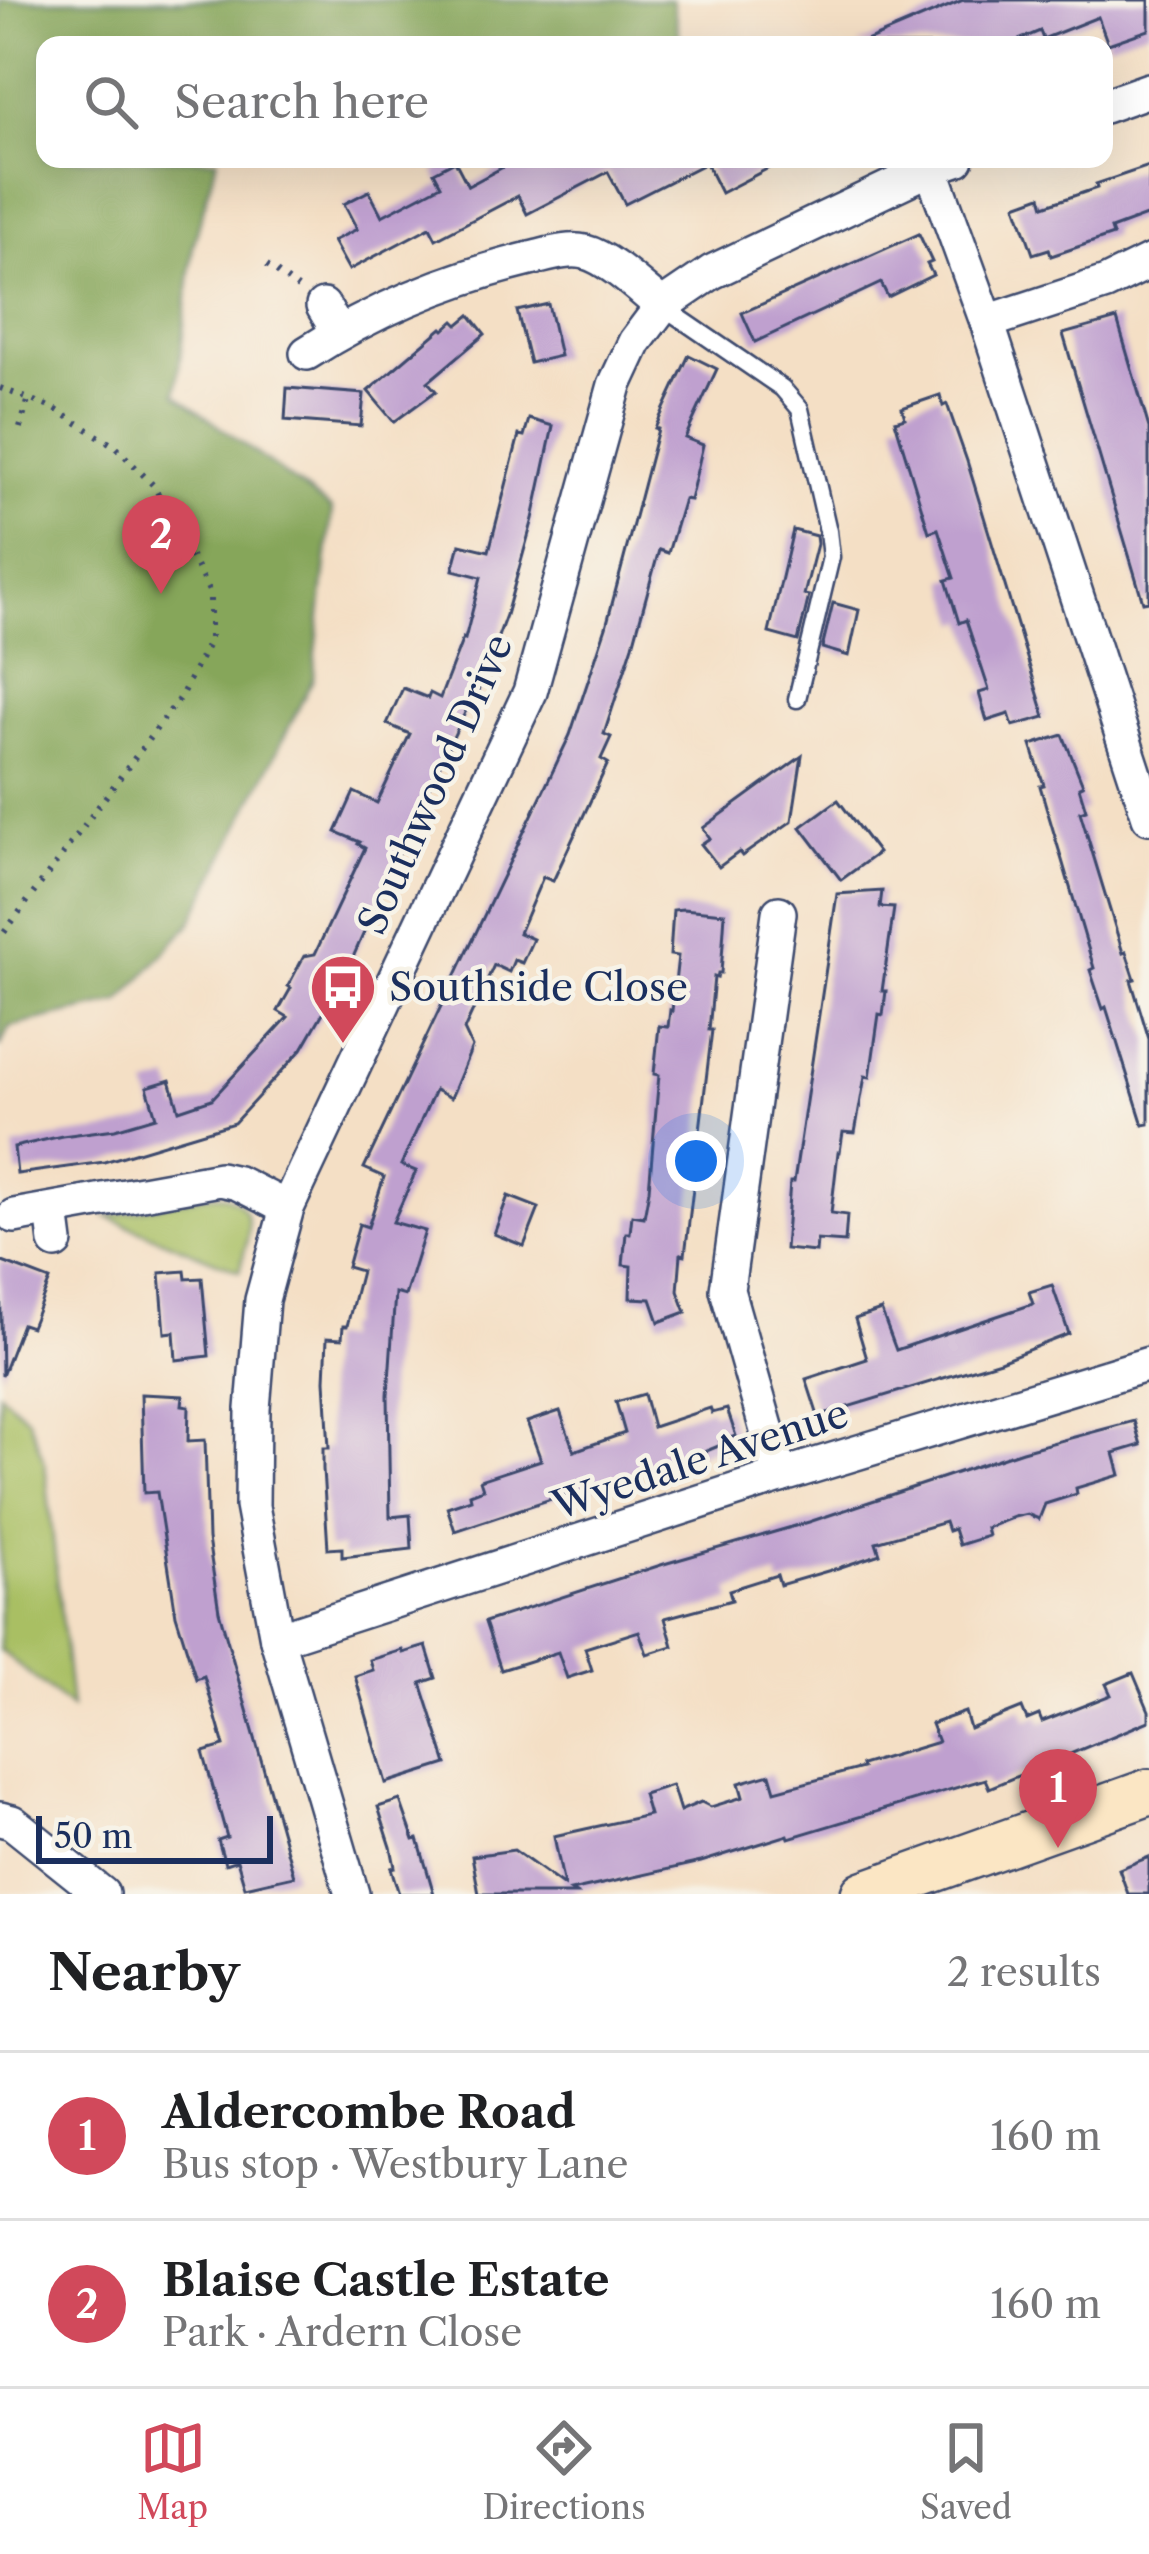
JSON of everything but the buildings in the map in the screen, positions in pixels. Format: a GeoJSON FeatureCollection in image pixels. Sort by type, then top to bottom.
{"type":"FeatureCollection","features":[{"type":"Feature","properties":{"kind":"street"},"geometry":{"type":"LineString","coordinates":[[1113,103],[1149,90]]}},
{"type":"Feature","properties":{"kind":"street","name":"Southwood Drive"},"geometry":{"type":"LineString","coordinates":[[352,1894],[278,1639],[252,1506],[253,1408],[262,1300],[287,1208],[530,692],[615,386],[635,342],[662,306],[712,272],[935,168]]}},
{"type":"Feature","properties":{"kind":"street"},"geometry":{"type":"LineString","coordinates":[[945,168],[987,322],[1148,811]]}},
{"type":"Feature","properties":{"kind":"street"},"geometry":{"type":"LineString","coordinates":[[308,353],[331,320],[562,252],[583,251],[599,258],[662,306]]}},
{"type":"Feature","properties":{"kind":"street"},"geometry":{"type":"LineString","coordinates":[[987,322],[1106,284],[1149,262]]}},
{"type":"Feature","properties":{"kind":"street"},"geometry":{"type":"LineString","coordinates":[[779,913],[727,1290],[780,1476]]}},
{"type":"Feature","properties":{"kind":"street"},"geometry":{"type":"LineString","coordinates":[[14,1216],[54,1226],[220,1179],[287,1208]]}},
{"type":"Feature","properties":{"kind":"street","name":"Wyedale Avenue"},"geometry":{"type":"LineString","coordinates":[[278,1639],[780,1476],[1149,1364]]}},
{"type":"Feature","properties":{"kind":"street"},"geometry":{"type":"LineString","coordinates":[[864,1894],[1149,1792]]}},
{"type":"Feature","properties":{"kind":"street"},"geometry":{"type":"LineString","coordinates":[[0,1818],[12,1822],[102,1894]]}},
{"type":"Feature","properties":{"kind":"lane"},"geometry":{"type":"LineString","coordinates":[[662,306],[782,388],[800,409],[831,557],[797,699]]}},
{"type":"Feature","properties":{"kind":"path"},"geometry":{"type":"LineString","coordinates":[[0,388],[56,409],[116,447],[154,486],[210,593],[210,640],[181,696],[0,938]]}},
{"type":"Feature","properties":{"kind":"path"},"geometry":{"type":"LineString","coordinates":[[20,428],[29,398]]}},
{"type":"Feature","properties":{"kind":"green space"},"geometry":{"type":"Polygon","coordinates":[[[0,0],[672,0],[679,36],[36,36],[36,168],[215,168],[193,246],[176,394],[332,510],[313,679],[191,923],[120,1002],[9,1027],[0,1048],[0,0]]]}},
{"type":"Feature","properties":{"kind":"green space"},"geometry":{"type":"Polygon","coordinates":[[[203,1196],[233,1200],[247,1215],[248,1237],[239,1271],[107,1217],[203,1196]]]}},
{"type":"Feature","properties":{"kind":"green space"},"geometry":{"type":"Polygon","coordinates":[[[0,1393],[28,1418],[45,1464],[71,1708],[0,1650],[0,1393]]]}},
{"type":"Feature","properties":{"kind":"place","name":"Blaise Castle Estate"},"geometry":{"type":"Point","coordinates":[161,594]}},
{"type":"Feature","properties":{"kind":"place","name":"Southside Close"},"geometry":{"type":"Point","coordinates":[343,1046]}},
{"type":"Feature","properties":{"kind":"place","name":"Aldercombe Road"},"geometry":{"type":"Point","coordinates":[1058,1848]}}]}
